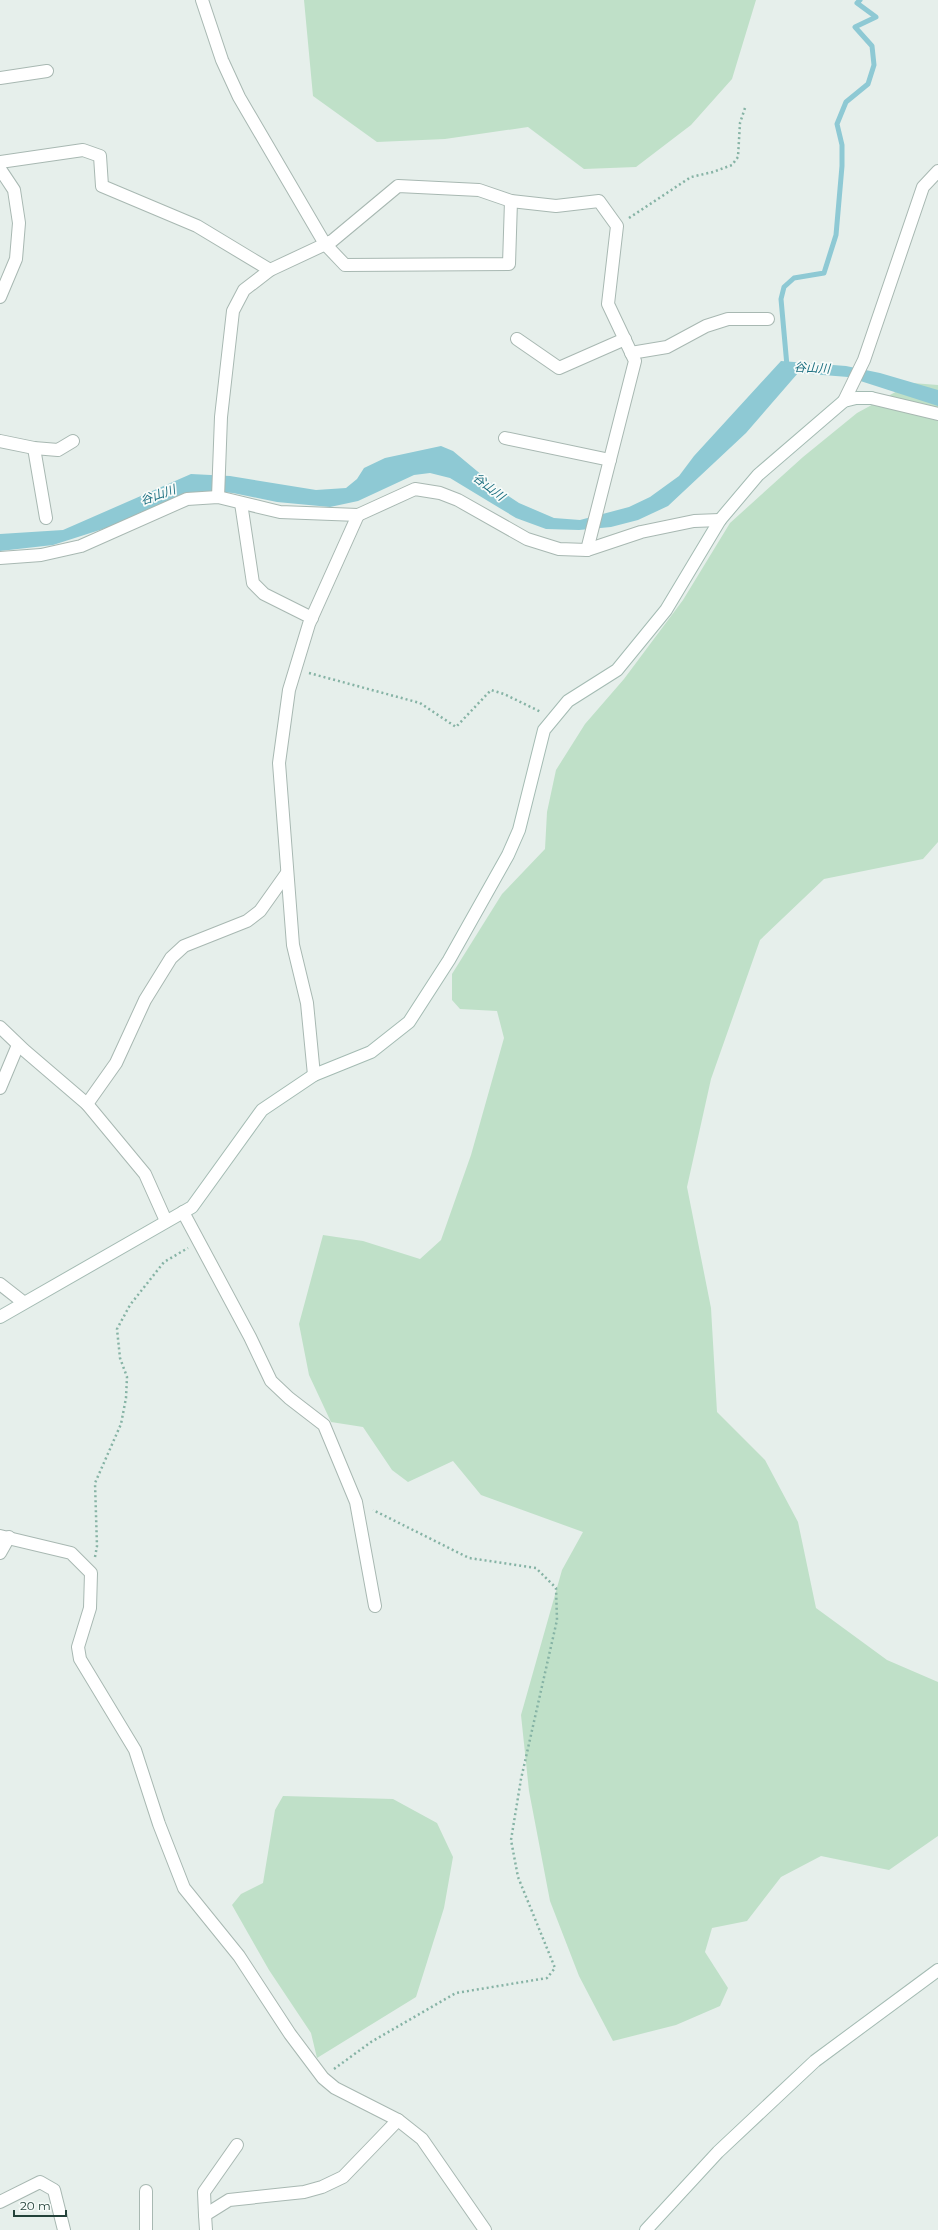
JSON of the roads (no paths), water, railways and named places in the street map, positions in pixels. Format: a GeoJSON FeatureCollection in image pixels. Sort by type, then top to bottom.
{"type":"FeatureCollection","features":[{"type":"Feature","properties":{"kind":"street"},"geometry":{"type":"LineString","coordinates":[[202,0],[222,60],[239,97],[325,244],[345,265],[509,264],[511,201]]}},
{"type":"Feature","properties":{"kind":"street"},"geometry":{"type":"LineString","coordinates":[[0,78],[46,71]]}},
{"type":"Feature","properties":{"kind":"street"},"geometry":{"type":"LineString","coordinates":[[0,162],[83,150],[100,156],[102,186],[197,226],[270,270]]}},
{"type":"Feature","properties":{"kind":"street"},"geometry":{"type":"LineString","coordinates":[[0,169],[14,190],[19,223],[16,259],[0,296]]}},
{"type":"Feature","properties":{"kind":"street"},"geometry":{"type":"LineString","coordinates":[[0,1317],[23,1302],[192,1207],[262,1110],[314,1075],[371,1052],[409,1022],[449,960],[508,855],[519,830],[544,730],[568,701],[617,670],[666,610],[720,520],[758,475],[844,401],[864,360],[923,187],[938,171]]}},
{"type":"Feature","properties":{"kind":"street"},"geometry":{"type":"LineString","coordinates":[[218,497],[221,417],[233,311],[244,290],[270,270],[332,241],[398,186],[479,190],[511,201],[556,206],[599,201],[617,226],[608,304],[635,361],[587,550]]}},
{"type":"Feature","properties":{"kind":"street"},"geometry":{"type":"LineString","coordinates":[[631,353],[667,347],[706,326],[728,319],[768,319]]}},
{"type":"Feature","properties":{"kind":"street"},"geometry":{"type":"LineString","coordinates":[[517,338],[559,368],[625,338]]}},
{"type":"Feature","properties":{"kind":"street"},"geometry":{"type":"LineString","coordinates":[[844,401],[856,398],[871,398],[938,414]]}},
{"type":"Feature","properties":{"kind":"street"},"geometry":{"type":"LineString","coordinates":[[506,438],[610,460]]}},
{"type":"Feature","properties":{"kind":"street"},"geometry":{"type":"LineString","coordinates":[[0,441],[34,448],[58,450],[73,441]]}},
{"type":"Feature","properties":{"kind":"street"},"geometry":{"type":"LineString","coordinates":[[34,448],[46,518]]}},
{"type":"Feature","properties":{"kind":"street"},"geometry":{"type":"LineString","coordinates":[[0,558],[41,555],[81,546],[187,499],[218,497],[280,512],[358,514],[415,489],[434,492],[458,500],[527,539],[560,550],[587,550],[641,532],[694,521],[720,520]]}},
{"type":"Feature","properties":{"kind":"street"},"geometry":{"type":"LineString","coordinates":[[241,503],[253,582],[264,594],[312,618]]}},
{"type":"Feature","properties":{"kind":"street"},"geometry":{"type":"LineString","coordinates":[[314,1075],[307,1003],[293,945],[279,763],[289,690],[295,669],[312,618],[358,514]]}},
{"type":"Feature","properties":{"kind":"street"},"geometry":{"type":"LineString","coordinates":[[87,1104],[116,1063],[145,1000],[171,958],[184,946],[247,921],[260,912],[287,873]]}},
{"type":"Feature","properties":{"kind":"street"},"geometry":{"type":"LineString","coordinates":[[0,1027],[18,1045],[87,1104],[145,1174],[166,1222]]}},
{"type":"Feature","properties":{"kind":"street"},"geometry":{"type":"LineString","coordinates":[[0,1088],[12,1063],[18,1045]]}},
{"type":"Feature","properties":{"kind":"street"},"geometry":{"type":"LineString","coordinates":[[183,1212],[250,1337],[271,1381],[289,1398],[324,1425],[356,1502],[375,1606]]}},
{"type":"Feature","properties":{"kind":"street"},"geometry":{"type":"LineString","coordinates":[[0,1284],[23,1302]]}},
{"type":"Feature","properties":{"kind":"street"},"geometry":{"type":"LineString","coordinates":[[0,1553],[4,1537],[71,1554],[91,1573],[90,1608],[78,1647],[80,1659],[135,1750],[159,1824],[184,1888],[239,1956],[290,2034],[323,2078],[335,2088],[398,2120],[422,2139],[485,2230]]}},
{"type":"Feature","properties":{"kind":"street"},"geometry":{"type":"LineString","coordinates":[[646,2230],[718,2152],[815,2061],[938,1970]]}},
{"type":"Feature","properties":{"kind":"street"},"geometry":{"type":"LineString","coordinates":[[206,2215],[229,2200],[304,2192],[322,2187],[343,2177],[398,2120]]}},
{"type":"Feature","properties":{"kind":"street"},"geometry":{"type":"LineString","coordinates":[[206,2230],[204,2192],[237,2145]]}},
{"type":"Feature","properties":{"kind":"street"},"geometry":{"type":"LineString","coordinates":[[0,2202],[40,2182],[54,2190],[64,2230]]}},
{"type":"Feature","properties":{"kind":"street"},"geometry":{"type":"LineString","coordinates":[[146,2191],[146,2230]]}},
{"type":"Feature","properties":{"kind":"water","name":"谷山川"},"geometry":{"type":"Polygon","coordinates":[[[781,361],[846,366],[880,373],[938,390],[938,406],[848,377],[798,373],[746,433],[668,506],[638,520],[611,527],[579,530],[546,529],[516,518],[450,478],[430,473],[414,475],[358,501],[330,507],[277,502],[233,493],[210,491],[184,496],[106,528],[53,545],[0,551],[0,534],[63,530],[191,474],[230,476],[316,490],[346,488],[357,479],[364,468],[385,458],[441,446],[453,451],[501,491],[519,503],[554,518],[580,520],[629,507],[650,497],[679,476],[694,456],[781,361]]]}},
{"type":"Feature","properties":{"kind":"waterway"},"geometry":{"type":"LineString","coordinates":[[787,366],[781,299],[784,287],[794,278],[824,273],[836,235],[842,166],[842,145],[837,124],[846,102],[868,84],[874,65],[872,46],[855,27],[876,17],[857,3],[860,0]]}}]}
